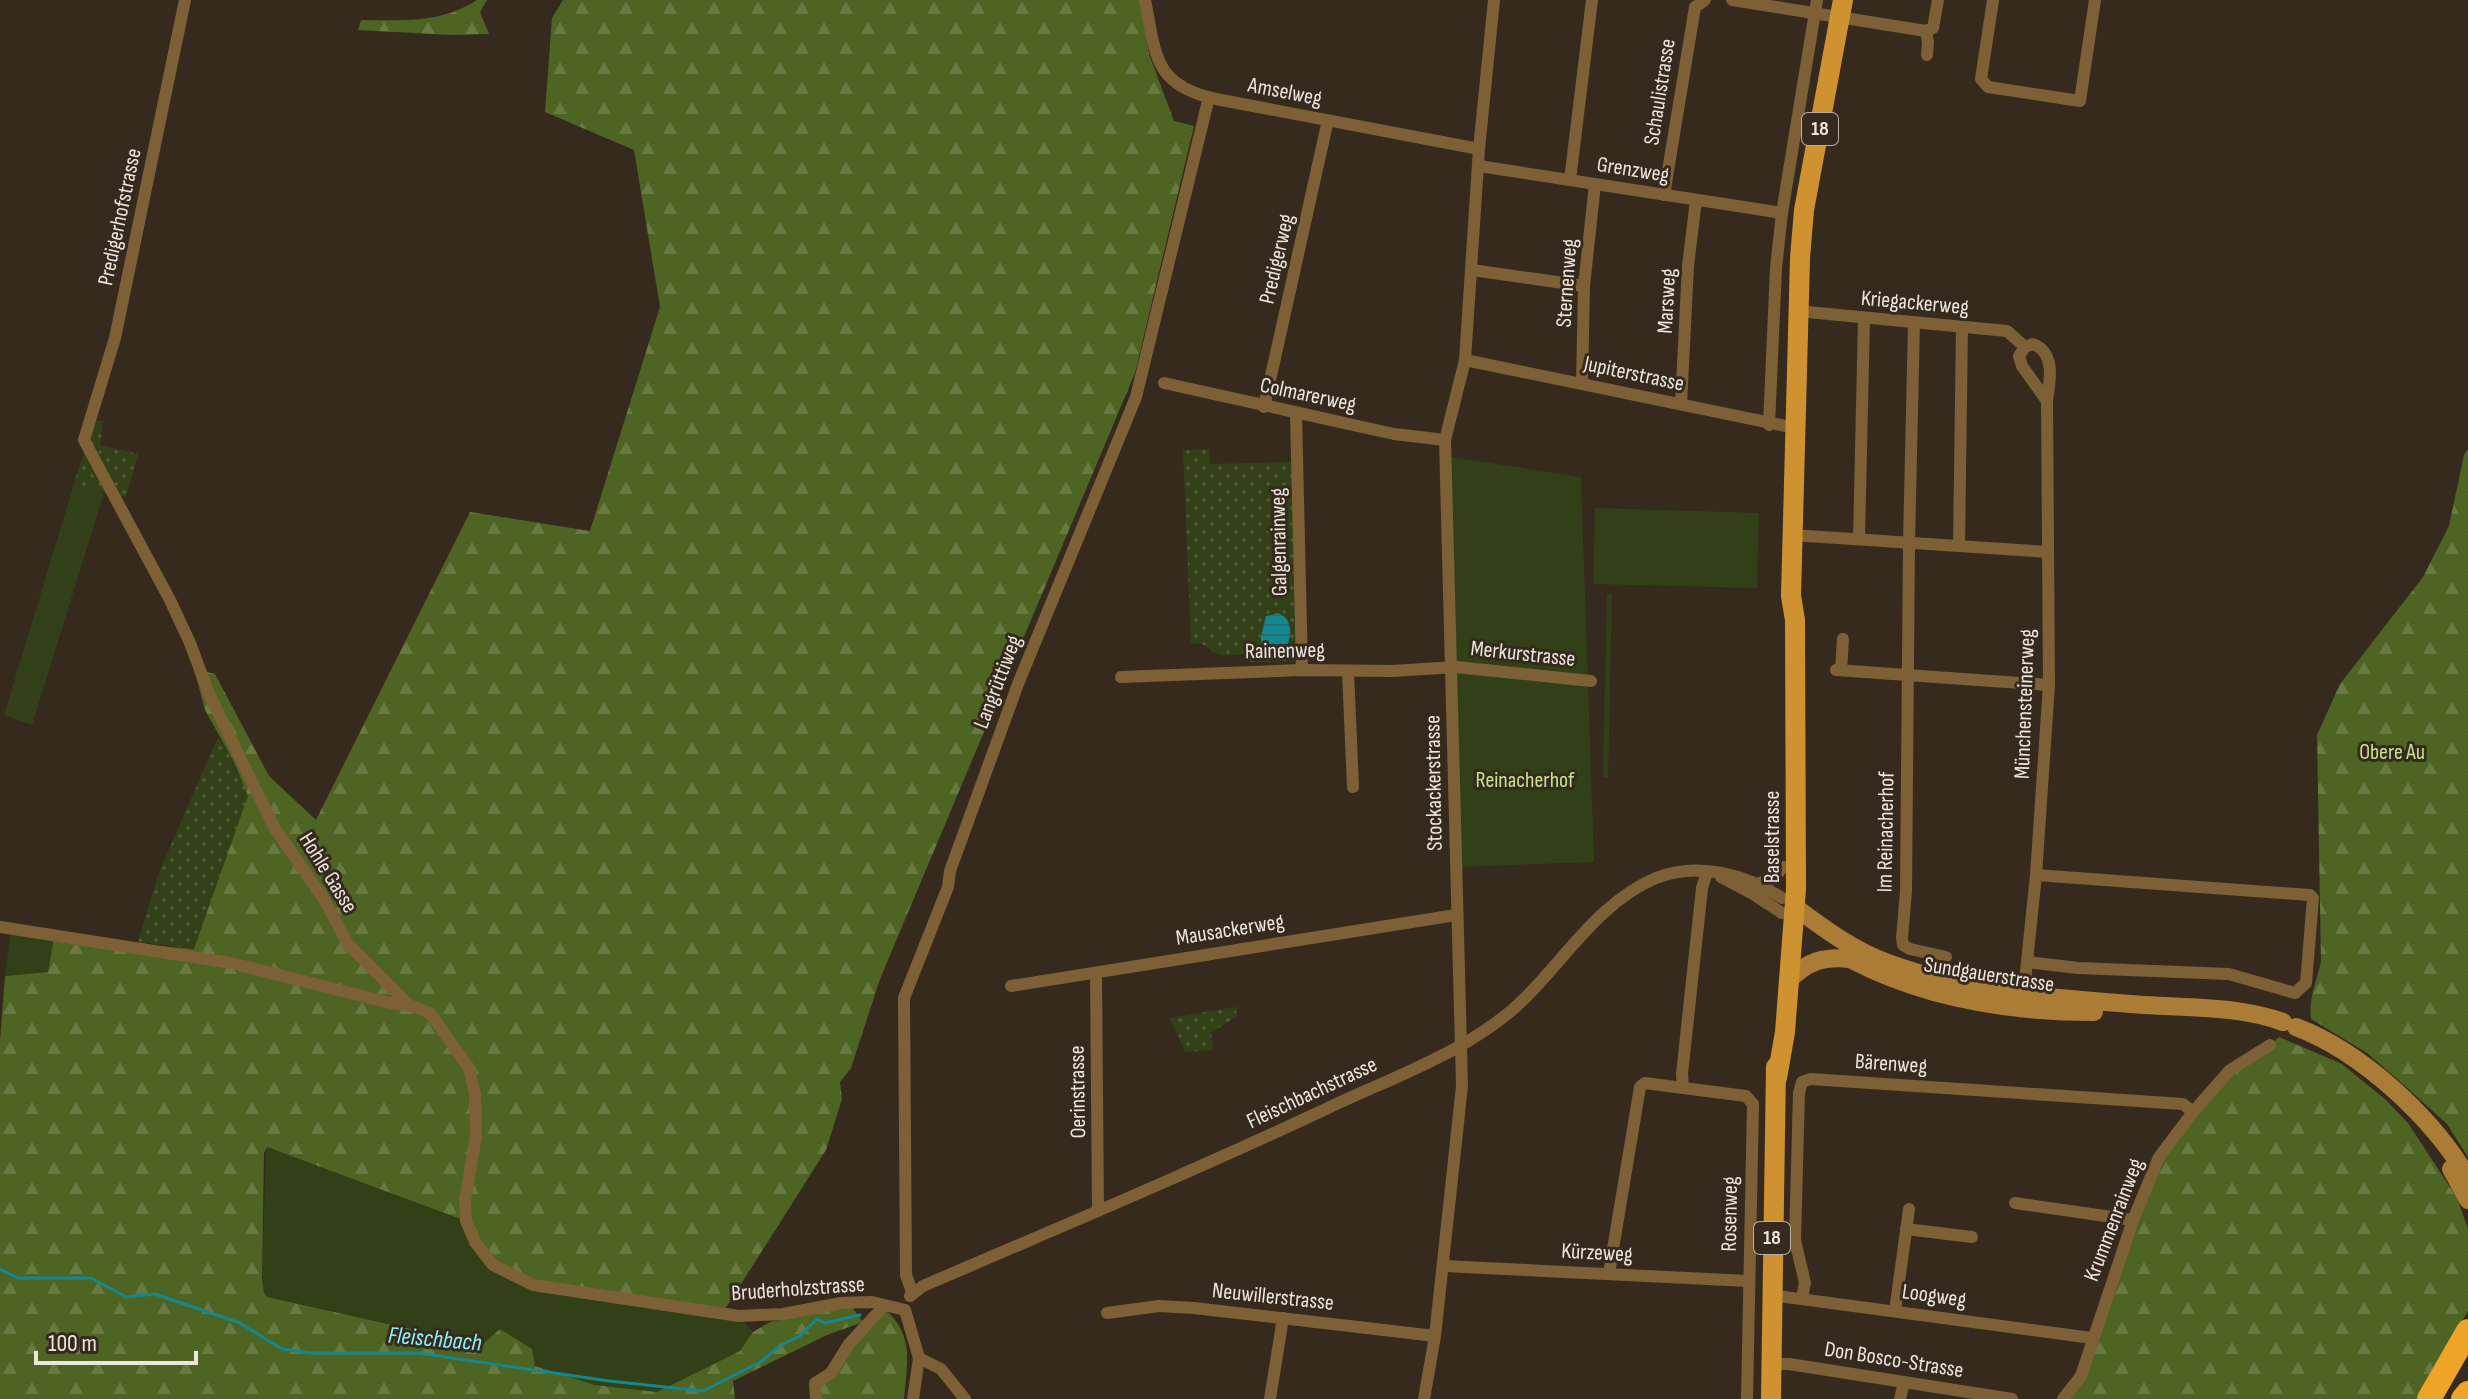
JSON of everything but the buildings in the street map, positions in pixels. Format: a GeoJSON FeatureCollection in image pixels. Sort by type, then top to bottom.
{"type":"FeatureCollection","features":[{"type":"Feature","properties":{"kind":"highway"},"geometry":{"type":"LineString","coordinates":[[2429,1399],[2468,1331]]}},
{"type":"Feature","properties":{"kind":"highway"},"geometry":{"type":"LineString","coordinates":[[2463,1399],[2468,1393]]}},
{"type":"Feature","properties":{"kind":"main road","name":"Baselstrasse"},"geometry":{"type":"LineString","coordinates":[[1771,1399],[1777,1078],[1775,1033],[1797,807],[1795,620],[1791,596],[1797,311],[1804,210],[1842,8]]}},
{"type":"Feature","properties":{"kind":"main road","name":"Baselstrasse"},"geometry":{"type":"LineString","coordinates":[[1777,1078],[1785,1032],[1788,981],[1788,910],[1783,867],[1785,619],[1791,596]]}},
{"type":"Feature","properties":{"kind":"main road","name":"Sundgauerstrasse"},"geometry":{"type":"LineString","coordinates":[[1788,910],[1851,959],[1880,974],[1924,990],[2023,1000],[2229,1009],[2315,1034],[2348,1054],[2393,1090],[2448,1148],[2468,1178]]}},
{"type":"Feature","properties":{"kind":"main road","name":"Sundgauerstrasse"},"geometry":{"type":"LineString","coordinates":[[1788,910],[1886,963],[2023,1000]]}},
{"type":"Feature","properties":{"kind":"main road"},"geometry":{"type":"LineString","coordinates":[[1788,981],[1801,968],[1820,959],[1851,959]]}},
{"type":"Feature","properties":{"kind":"main road","name":"Sundgauerstrasse"},"geometry":{"type":"LineString","coordinates":[[2393,1090],[2447,1161],[2468,1200]]}},
{"type":"Feature","properties":{"kind":"street","name":"Predigerhofstrasse"},"geometry":{"type":"LineString","coordinates":[[84,440],[115,338],[185,0]]}},
{"type":"Feature","properties":{"kind":"street","name":"Amselweg"},"geometry":{"type":"LineString","coordinates":[[1145,0],[1162,69],[1177,87],[1209,97],[1479,149]]}},
{"type":"Feature","properties":{"kind":"street","name":"Stockackerstrasse"},"geometry":{"type":"LineString","coordinates":[[1424,1399],[1444,1266],[1462,1086],[1445,440],[1465,360],[1479,149],[1494,0]]}},
{"type":"Feature","properties":{"kind":"street"},"geometry":{"type":"LineString","coordinates":[[1570,180],[1592,0]]}},
{"type":"Feature","properties":{"kind":"street","name":"Schaulistrasse"},"geometry":{"type":"LineString","coordinates":[[1664,195],[1695,7],[1705,0]]}},
{"type":"Feature","properties":{"kind":"street"},"geometry":{"type":"LineString","coordinates":[[1732,0],[1842,8],[1926,31],[1933,28],[1938,0]]}},
{"type":"Feature","properties":{"kind":"street"},"geometry":{"type":"LineString","coordinates":[[1993,0],[1981,79],[1988,87],[2080,101],[2095,0]]}},
{"type":"Feature","properties":{"kind":"street"},"geometry":{"type":"LineString","coordinates":[[1769,425],[1776,268],[1782,213],[1816,6]]}},
{"type":"Feature","properties":{"kind":"street"},"geometry":{"type":"LineString","coordinates":[[1926,31],[1927,55]]}},
{"type":"Feature","properties":{"kind":"street","name":"Langrüttiweg"},"geometry":{"type":"LineString","coordinates":[[912,1292],[906,1275],[904,998],[948,887],[950,871],[1018,684],[1136,397],[1209,97]]}},
{"type":"Feature","properties":{"kind":"street","name":"Predigerweg"},"geometry":{"type":"LineString","coordinates":[[1264,407],[1328,120]]}},
{"type":"Feature","properties":{"kind":"street","name":"Grenzweg"},"geometry":{"type":"LineString","coordinates":[[1479,166],[1782,213]]}},
{"type":"Feature","properties":{"kind":"street","name":"Sternenweg"},"geometry":{"type":"LineString","coordinates":[[1582,384],[1584,286],[1595,184]]}},
{"type":"Feature","properties":{"kind":"street","name":"Marsweg"},"geometry":{"type":"LineString","coordinates":[[1681,404],[1688,266],[1696,200]]}},
{"type":"Feature","properties":{"kind":"street"},"geometry":{"type":"LineString","coordinates":[[1472,270],[1584,286]]}},
{"type":"Feature","properties":{"kind":"street","name":"Kriegackerweg"},"geometry":{"type":"LineString","coordinates":[[1797,311],[2007,331],[2025,347]]}},
{"type":"Feature","properties":{"kind":"street"},"geometry":{"type":"LineString","coordinates":[[1859,539],[1864,319]]}},
{"type":"Feature","properties":{"kind":"street","name":"Im Reinacherhof"},"geometry":{"type":"LineString","coordinates":[[1914,323],[1906,891],[1902,938],[1903,945],[1910,949],[1946,957]]}},
{"type":"Feature","properties":{"kind":"street"},"geometry":{"type":"LineString","coordinates":[[1959,546],[1962,327]]}},
{"type":"Feature","properties":{"kind":"street","name":"Münchensteinerweg"},"geometry":{"type":"LineString","coordinates":[[2023,1000],[2036,875],[2049,685],[2047,401],[2050,382],[2048,356],[2041,347],[2033,344],[2025,347]]}},
{"type":"Feature","properties":{"kind":"street"},"geometry":{"type":"LineString","coordinates":[[2025,347],[2019,356],[2022,366],[2047,401]]}},
{"type":"Feature","properties":{"kind":"street","name":"Jupiterstrasse"},"geometry":{"type":"LineString","coordinates":[[1465,360],[1795,428]]}},
{"type":"Feature","properties":{"kind":"street","name":"Colmarerweg"},"geometry":{"type":"LineString","coordinates":[[1164,383],[1394,434],[1445,440]]}},
{"type":"Feature","properties":{"kind":"street","name":"Galgenrainweg"},"geometry":{"type":"LineString","coordinates":[[1296,414],[1302,670]]}},
{"type":"Feature","properties":{"kind":"street","name":"Hohle Gasse"},"geometry":{"type":"LineString","coordinates":[[84,440],[170,600],[209,694],[274,827],[325,901],[348,944],[409,1005],[430,1013],[469,1068],[475,1094],[476,1136],[465,1200],[466,1221],[475,1242],[493,1265],[533,1285]]}},
{"type":"Feature","properties":{"kind":"street"},"geometry":{"type":"LineString","coordinates":[[1792,535],[2048,552]]}},
{"type":"Feature","properties":{"kind":"street"},"geometry":{"type":"LineString","coordinates":[[1843,639],[1838,670],[2049,685]]}},
{"type":"Feature","properties":{"kind":"street","name":"Rainenweg"},"geometry":{"type":"LineString","coordinates":[[1121,677],[1450,667]]}},
{"type":"Feature","properties":{"kind":"street","name":"Merkurstrasse"},"geometry":{"type":"LineString","coordinates":[[1450,667],[1591,681]]}},
{"type":"Feature","properties":{"kind":"street"},"geometry":{"type":"LineString","coordinates":[[1348,671],[1353,787]]}},
{"type":"Feature","properties":{"kind":"street","name":"Baselstrasse"},"geometry":{"type":"LineString","coordinates":[[1759,883],[1773,879],[1783,867]]}},
{"type":"Feature","properties":{"kind":"street","name":"Fleischbachstrasse"},"geometry":{"type":"LineString","coordinates":[[912,1292],[1259,1140],[1462,1045],[1522,1001],[1601,915],[1623,896],[1658,877],[1686,871],[1731,874],[1759,883],[1788,910]]}},
{"type":"Feature","properties":{"kind":"street"},"geometry":{"type":"LineString","coordinates":[[1683,1088],[1702,888],[1707,872]]}},
{"type":"Feature","properties":{"kind":"street","name":"Fleischbachstrasse"},"geometry":{"type":"LineString","coordinates":[[1707,872],[1788,910]]}},
{"type":"Feature","properties":{"kind":"street"},"geometry":{"type":"LineString","coordinates":[[2027,962],[2078,968],[2229,974],[2295,993],[2306,983],[2310,946],[2313,898],[2310,895],[2036,875]]}},
{"type":"Feature","properties":{"kind":"street","name":"Mausackerweg"},"geometry":{"type":"LineString","coordinates":[[1011,986],[1456,915]]}},
{"type":"Feature","properties":{"kind":"street"},"geometry":{"type":"LineString","coordinates":[[0,927],[231,963],[390,1003],[409,1005]]}},
{"type":"Feature","properties":{"kind":"street","name":"Oerinstrasse"},"geometry":{"type":"LineString","coordinates":[[1096,973],[1098,1211]]}},
{"type":"Feature","properties":{"kind":"street","name":"Krummenrainweg"},"geometry":{"type":"LineString","coordinates":[[2063,1399],[2081,1376],[2133,1220],[2159,1157],[2230,1070],[2270,1045]]}},
{"type":"Feature","properties":{"kind":"street","name":"Bärenweg"},"geometry":{"type":"LineString","coordinates":[[1802,1298],[1805,1283],[1795,1240],[1799,1093],[1802,1082],[1810,1079],[2183,1104],[2193,1112]]}},
{"type":"Feature","properties":{"kind":"street","name":"Rosenweg"},"geometry":{"type":"LineString","coordinates":[[1609,1273],[1640,1087],[1645,1083],[1746,1096],[1753,1104],[1747,1399]]}},
{"type":"Feature","properties":{"kind":"street"},"geometry":{"type":"LineString","coordinates":[[2015,1203],[2133,1220]]}},
{"type":"Feature","properties":{"kind":"street"},"geometry":{"type":"LineString","coordinates":[[1895,1311],[1909,1209]]}},
{"type":"Feature","properties":{"kind":"street"},"geometry":{"type":"LineString","coordinates":[[1906,1229],[1972,1237]]}},
{"type":"Feature","properties":{"kind":"street","name":"Kürzeweg"},"geometry":{"type":"LineString","coordinates":[[1444,1266],[1748,1281]]}},
{"type":"Feature","properties":{"kind":"street","name":"Bruderholzstrasse"},"geometry":{"type":"LineString","coordinates":[[533,1285],[739,1316],[783,1314],[841,1303],[872,1302],[905,1310]]}},
{"type":"Feature","properties":{"kind":"street"},"geometry":{"type":"LineString","coordinates":[[912,1292],[905,1310],[919,1358],[913,1399]]}},
{"type":"Feature","properties":{"kind":"street","name":"Loogweg"},"geometry":{"type":"LineString","coordinates":[[1771,1295],[2092,1338]]}},
{"type":"Feature","properties":{"kind":"street"},"geometry":{"type":"LineString","coordinates":[[816,1399],[815,1383],[831,1373],[849,1344],[884,1306]]}},
{"type":"Feature","properties":{"kind":"street","name":"Neuwillerstrasse"},"geometry":{"type":"LineString","coordinates":[[1107,1313],[1159,1306],[1435,1336]]}},
{"type":"Feature","properties":{"kind":"street"},"geometry":{"type":"LineString","coordinates":[[1270,1399],[1283,1318]]}},
{"type":"Feature","properties":{"kind":"street"},"geometry":{"type":"LineString","coordinates":[[919,1358],[941,1369],[965,1399]]}},
{"type":"Feature","properties":{"kind":"street","name":"Don Bosco-Strasse"},"geometry":{"type":"LineString","coordinates":[[1770,1364],[1789,1364],[2012,1399]]}},
{"type":"Feature","properties":{"kind":"street"},"geometry":{"type":"LineString","coordinates":[[1900,1399],[1904,1382]]}},
{"type":"Feature","properties":{"kind":"green space"},"geometry":{"type":"Polygon","coordinates":[[[477,0],[487,0],[480,12],[489,34],[358,30],[361,20],[435,17],[477,0]]]}},
{"type":"Feature","properties":{"kind":"green space"},"geometry":{"type":"Polygon","coordinates":[[[563,0],[1140,0],[1149,54],[1174,121],[1194,126],[1135,373],[880,979],[851,1068],[840,1082],[842,1099],[826,1150],[722,1314],[533,1285],[493,1265],[466,1221],[267,1147],[264,1153],[262,1278],[267,1297],[482,1345],[500,1329],[532,1349],[535,1366],[595,1385],[657,1392],[740,1351],[753,1332],[770,1322],[851,1306],[863,1322],[827,1335],[733,1381],[735,1399],[0,1399],[0,1041],[5,976],[48,972],[54,937],[194,949],[235,764],[205,710],[194,669],[215,674],[269,776],[316,820],[470,512],[590,531],[660,307],[634,150],[545,112],[552,18],[563,0]]]}},
{"type":"Feature","properties":{"kind":"green space"},"geometry":{"type":"Polygon","coordinates":[[[94,420],[103,422],[100,445],[138,454],[126,497],[74,484],[94,420]]]}},
{"type":"Feature","properties":{"kind":"green space"},"geometry":{"type":"Polygon","coordinates":[[[1209,449],[1210,464],[1294,462],[1300,661],[1250,662],[1249,655],[1219,655],[1202,644],[1191,643],[1183,450],[1209,449]]]}},
{"type":"Feature","properties":{"kind":"green space","name":"Obere Au"},"geometry":{"type":"Polygon","coordinates":[[[2468,449],[2468,1157],[2447,1124],[2367,1053],[2311,1019],[2310,1012],[2321,961],[2317,735],[2340,684],[2423,577],[2449,526],[2464,455],[2468,449]]]}},
{"type":"Feature","properties":{"kind":"green space","name":"Reinacherhof"},"geometry":{"type":"Polygon","coordinates":[[[1451,457],[1581,477],[1594,862],[1460,867],[1451,457]]]}},
{"type":"Feature","properties":{"kind":"green space"},"geometry":{"type":"Polygon","coordinates":[[[74,484],[104,493],[32,725],[4,715],[74,484]]]}},
{"type":"Feature","properties":{"kind":"green space"},"geometry":{"type":"Polygon","coordinates":[[[1595,508],[1759,513],[1757,588],[1593,584],[1595,508]]]}},
{"type":"Feature","properties":{"kind":"green space"},"geometry":{"type":"Polygon","coordinates":[[[1607,594],[1612,594],[1608,778],[1603,777],[1607,594]]]}},
{"type":"Feature","properties":{"kind":"green space"},"geometry":{"type":"Polygon","coordinates":[[[218,737],[235,764],[248,796],[194,949],[138,942],[159,872],[218,737]]]}},
{"type":"Feature","properties":{"kind":"green space"},"geometry":{"type":"Polygon","coordinates":[[[11,929],[54,937],[48,972],[5,976],[11,929]]]}},
{"type":"Feature","properties":{"kind":"green space"},"geometry":{"type":"Polygon","coordinates":[[[1236,1007],[1237,1016],[1211,1033],[1213,1050],[1185,1052],[1170,1018],[1236,1007]]]}},
{"type":"Feature","properties":{"kind":"green space"},"geometry":{"type":"Polygon","coordinates":[[[2279,1037],[2342,1064],[2386,1100],[2408,1123],[2457,1198],[2468,1229],[2468,1311],[2417,1399],[2063,1399],[2081,1376],[2159,1157],[2230,1070],[2279,1037]]]}},
{"type":"Feature","properties":{"kind":"green space"},"geometry":{"type":"Polygon","coordinates":[[[266,1147],[739,1316],[753,1332],[740,1351],[657,1392],[595,1385],[534,1366],[482,1345],[267,1297],[262,1278],[266,1147]]]}},
{"type":"Feature","properties":{"kind":"green space"},"geometry":{"type":"Polygon","coordinates":[[[888,1312],[902,1332],[907,1352],[904,1399],[822,1399],[820,1382],[871,1321],[888,1312]]]}},
{"type":"Feature","properties":{"kind":"water"},"geometry":{"type":"Polygon","coordinates":[[[1278,613],[1289,623],[1288,644],[1286,649],[1267,650],[1261,645],[1266,616],[1278,613]]]}},
{"type":"Feature","properties":{"kind":"waterway","name":"Fleischbach"},"geometry":{"type":"LineString","coordinates":[[0,1269],[18,1278],[91,1278],[126,1297],[155,1294],[240,1323],[282,1349],[311,1353],[418,1353],[609,1381],[703,1391],[762,1361],[781,1345],[800,1336],[817,1319],[825,1323],[860,1315]]}}]}
